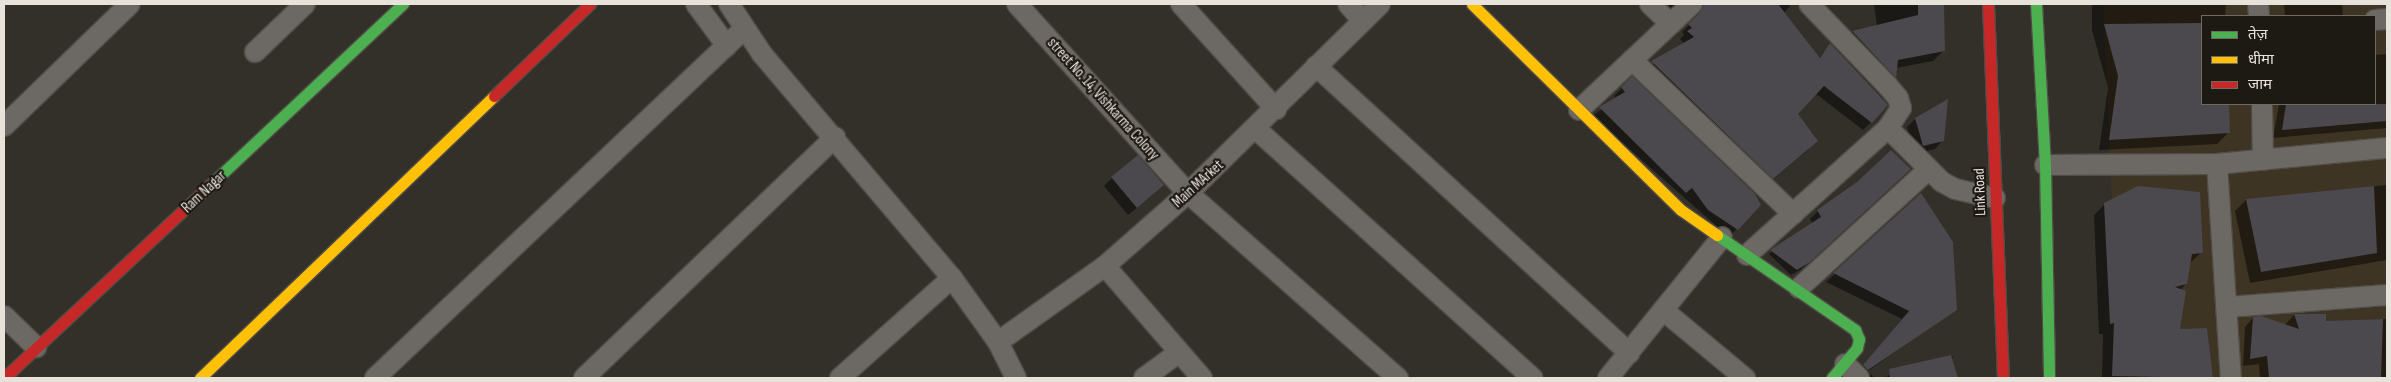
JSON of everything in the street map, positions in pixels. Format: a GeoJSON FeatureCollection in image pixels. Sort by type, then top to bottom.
{"type":"FeatureCollection","features":[{"type":"Feature","properties":{"kind":"street"},"geometry":{"type":"LineString","coordinates":[[4,126],[130,4]]}},
{"type":"Feature","properties":{"kind":"street"},"geometry":{"type":"LineString","coordinates":[[255,52],[305,4]]}},
{"type":"Feature","properties":{"kind":"street","name":"Ram Nagar"},"geometry":{"type":"LineString","coordinates":[[4,378],[403,4]]}},
{"type":"Feature","properties":{"kind":"street"},"geometry":{"type":"LineString","coordinates":[[200,378],[590,4]]}},
{"type":"Feature","properties":{"kind":"street"},"geometry":{"type":"LineString","coordinates":[[696,4],[727,46]]}},
{"type":"Feature","properties":{"kind":"street"},"geometry":{"type":"LineString","coordinates":[[729,4],[743,30],[952,278],[998,342],[1016,378]]}},
{"type":"Feature","properties":{"kind":"street","name":"street No. 14, Vishkarma Colony"},"geometry":{"type":"LineString","coordinates":[[1018,4],[1188,193],[1398,378]]}},
{"type":"Feature","properties":{"kind":"street"},"geometry":{"type":"LineString","coordinates":[[1181,4],[1276,109]]}},
{"type":"Feature","properties":{"kind":"street"},"geometry":{"type":"LineString","coordinates":[[1348,4],[1362,20]]}},
{"type":"Feature","properties":{"kind":"street","name":"Main MArket"},"geometry":{"type":"LineString","coordinates":[[998,342],[1104,266],[1188,193],[1256,129],[1316,66],[1380,4]]}},
{"type":"Feature","properties":{"kind":"street"},"geometry":{"type":"LineString","coordinates":[[1472,4],[1682,210],[1799,288],[1855,330],[1859,339],[1857,348],[1838,371],[1858,378]]}},
{"type":"Feature","properties":{"kind":"street"},"geometry":{"type":"LineString","coordinates":[[1650,4],[1671,24]]}},
{"type":"Feature","properties":{"kind":"street"},"geometry":{"type":"LineString","coordinates":[[1579,110],[1692,4]]}},
{"type":"Feature","properties":{"kind":"street"},"geometry":{"type":"LineString","coordinates":[[1747,255],[1888,128],[1901,108],[1898,98],[1809,4]]}},
{"type":"Feature","properties":{"kind":"street","name":"Link Road"},"geometry":{"type":"LineString","coordinates":[[1988,4],[2003,378]]}},
{"type":"Feature","properties":{"kind":"street"},"geometry":{"type":"LineString","coordinates":[[2036,4],[2045,165],[2049,378]]}},
{"type":"Feature","properties":{"kind":"street"},"geometry":{"type":"LineString","coordinates":[[375,378],[743,30]]}},
{"type":"Feature","properties":{"kind":"street"},"geometry":{"type":"LineString","coordinates":[[1632,60],[1793,214]]}},
{"type":"Feature","properties":{"kind":"street"},"geometry":{"type":"LineString","coordinates":[[1316,66],[1629,353]]}},
{"type":"Feature","properties":{"kind":"street"},"geometry":{"type":"LineString","coordinates":[[2262,105],[2263,160]]}},
{"type":"Feature","properties":{"kind":"street"},"geometry":{"type":"LineString","coordinates":[[1888,128],[1928,170],[1955,189],[1995,198]]}},
{"type":"Feature","properties":{"kind":"street"},"geometry":{"type":"LineString","coordinates":[[1256,129],[1533,378]]}},
{"type":"Feature","properties":{"kind":"street"},"geometry":{"type":"LineString","coordinates":[[584,378],[834,137]]}},
{"type":"Feature","properties":{"kind":"street"},"geometry":{"type":"LineString","coordinates":[[2045,165],[2217,164],[2387,148]]}},
{"type":"Feature","properties":{"kind":"street"},"geometry":{"type":"LineString","coordinates":[[2217,164],[2228,306],[2231,378]]}},
{"type":"Feature","properties":{"kind":"street"},"geometry":{"type":"LineString","coordinates":[[1799,288],[1928,170]]}},
{"type":"Feature","properties":{"kind":"street"},"geometry":{"type":"LineString","coordinates":[[1608,378],[1722,237]]}},
{"type":"Feature","properties":{"kind":"street"},"geometry":{"type":"LineString","coordinates":[[1104,266],[1178,353],[1202,378]]}},
{"type":"Feature","properties":{"kind":"street"},"geometry":{"type":"LineString","coordinates":[[840,378],[952,278]]}},
{"type":"Feature","properties":{"kind":"street"},"geometry":{"type":"LineString","coordinates":[[2228,306],[2387,295]]}},
{"type":"Feature","properties":{"kind":"street"},"geometry":{"type":"LineString","coordinates":[[1663,310],[1745,378]]}},
{"type":"Feature","properties":{"kind":"street"},"geometry":{"type":"LineString","coordinates":[[4,316],[36,347]]}},
{"type":"Feature","properties":{"kind":"street"},"geometry":{"type":"LineString","coordinates":[[1144,378],[1178,353]]}},
{"type":"Feature","properties":{"kind":"shaded area"},"geometry":{"type":"Polygon","coordinates":[[[2103,4],[2387,4],[2387,378],[2120,378],[2103,4]]]}},
{"type":"Feature","properties":{"kind":"building"},"geometry":{"type":"Polygon","coordinates":[[[1704,4],[1778,4],[1820,58],[1830,43],[1888,105],[1872,123],[1824,86],[1798,114],[1818,141],[1773,179],[1651,61],[1694,37],[1687,31],[1692,28],[1688,24],[1700,12],[1704,4]]]}},
{"type":"Feature","properties":{"kind":"building"},"geometry":{"type":"Polygon","coordinates":[[[1918,4],[1944,4],[1945,51],[1898,60],[1896,78],[1852,31],[1918,15],[1918,4]]]}},
{"type":"Feature","properties":{"kind":"building"},"geometry":{"type":"Polygon","coordinates":[[[2201,23],[2201,105],[2229,105],[2230,133],[2109,140],[2118,76],[2104,24],[2201,23]]]}},
{"type":"Feature","properties":{"kind":"building"},"geometry":{"type":"Polygon","coordinates":[[[1632,76],[1755,194],[1761,205],[1738,230],[1708,210],[1692,188],[1686,193],[1599,107],[1625,92],[1621,87],[1632,76]]]}},
{"type":"Feature","properties":{"kind":"building"},"geometry":{"type":"Polygon","coordinates":[[[1948,99],[1944,141],[1923,146],[1915,118],[1948,99]]]}},
{"type":"Feature","properties":{"kind":"building"},"geometry":{"type":"Polygon","coordinates":[[[2387,104],[2387,121],[2282,130],[2286,105],[2387,104]]]}},
{"type":"Feature","properties":{"kind":"building"},"geometry":{"type":"Polygon","coordinates":[[[1891,150],[1911,169],[1810,262],[1797,270],[1770,250],[1821,217],[1817,210],[1857,182],[1891,150]]]}},
{"type":"Feature","properties":{"kind":"building"},"geometry":{"type":"Polygon","coordinates":[[[1138,155],[1164,185],[1137,208],[1111,177],[1138,155]]]}},
{"type":"Feature","properties":{"kind":"building"},"geometry":{"type":"Polygon","coordinates":[[[2138,186],[2200,192],[2203,253],[2192,254],[2187,284],[2175,287],[2186,291],[2180,329],[2207,328],[2213,378],[2112,376],[2114,323],[2110,324],[2104,203],[2138,186]]]}},
{"type":"Feature","properties":{"kind":"building"},"geometry":{"type":"Polygon","coordinates":[[[2374,186],[2377,253],[2261,272],[2246,199],[2374,186]]]}},
{"type":"Feature","properties":{"kind":"building"},"geometry":{"type":"Polygon","coordinates":[[[1921,193],[1953,242],[1957,310],[1868,370],[1863,365],[1909,311],[1833,273],[1921,193]]]}},
{"type":"Feature","properties":{"kind":"building"},"geometry":{"type":"Polygon","coordinates":[[[2294,314],[2326,314],[2326,321],[2383,319],[2381,378],[2269,378],[2267,356],[2250,359],[2253,317],[2261,316],[2299,329],[2294,314]]]}},
{"type":"Feature","properties":{"kind":"building"},"geometry":{"type":"Polygon","coordinates":[[[1951,355],[1958,378],[1890,378],[1889,369],[1951,355]]]}},
{"type":"Feature","properties":{"kind":"traffic: fast"},"geometry":{"type":"LineString","coordinates":[[210,185],[403,4]]}},
{"type":"Feature","properties":{"kind":"traffic: fast"},"geometry":{"type":"LineString","coordinates":[[2036,4],[2045,165],[2049,378]]}},
{"type":"Feature","properties":{"kind":"traffic: fast"},"geometry":{"type":"LineString","coordinates":[[1717,235],[1855,330],[1859,339],[1857,348],[1832,378]]}},
{"type":"Feature","properties":{"kind":"traffic: slow"},"geometry":{"type":"LineString","coordinates":[[1472,4],[1681,210],[1717,235]]}},
{"type":"Feature","properties":{"kind":"traffic: slow"},"geometry":{"type":"LineString","coordinates":[[200,378],[494,96]]}},
{"type":"Feature","properties":{"kind":"traffic: jam"},"geometry":{"type":"LineString","coordinates":[[494,96],[590,4]]}},
{"type":"Feature","properties":{"kind":"traffic: jam"},"geometry":{"type":"LineString","coordinates":[[1988,4],[2003,378]]}},
{"type":"Feature","properties":{"kind":"traffic: jam"},"geometry":{"type":"LineString","coordinates":[[4,378],[210,185]]}}]}
